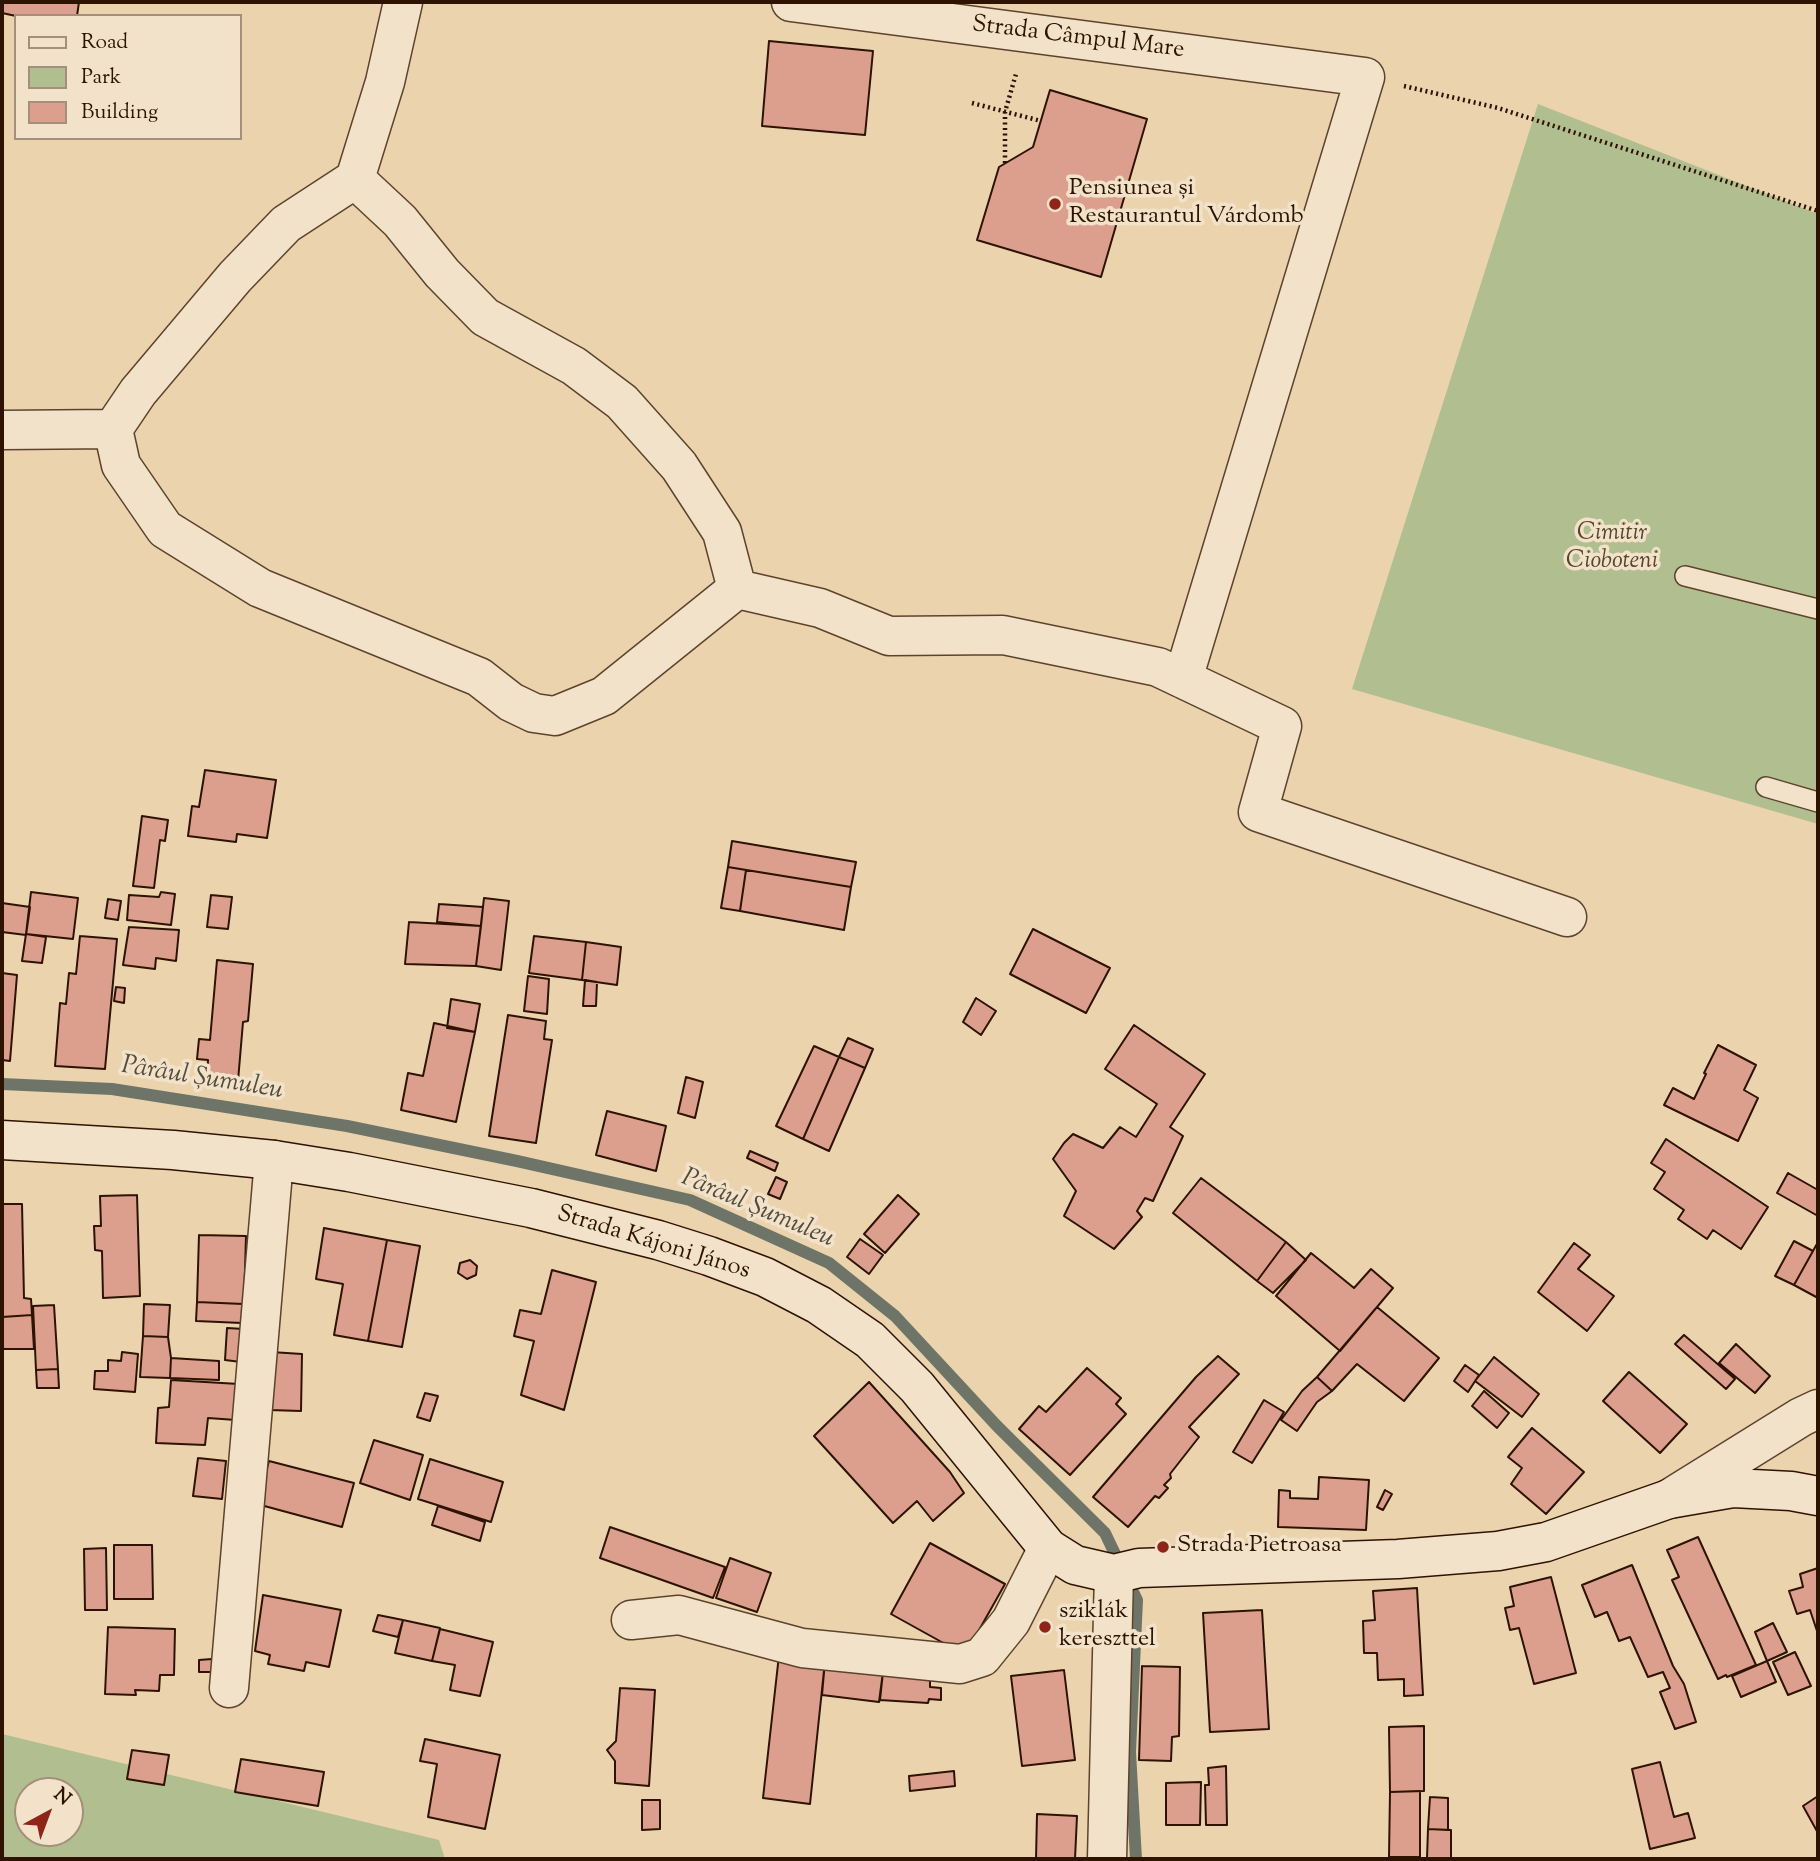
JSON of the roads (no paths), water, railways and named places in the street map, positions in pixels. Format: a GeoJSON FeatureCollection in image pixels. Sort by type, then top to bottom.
{"type":"FeatureCollection","features":[{"type":"Feature","properties":{"kind":"street"},"geometry":{"type":"LineString","coordinates":[[403,2],[385,82],[355,180],[286,224],[235,277],[138,392],[113,429],[121,465],[165,529],[260,588],[479,677],[511,702],[534,713],[555,716],[604,696],[737,589]]}},
{"type":"Feature","properties":{"kind":"street","name":"Strada Câmpul Mare"},"geometry":{"type":"LineString","coordinates":[[791,2],[1365,77],[1183,678]]}},
{"type":"Feature","properties":{"kind":"street"},"geometry":{"type":"LineString","coordinates":[[355,180],[400,221],[442,274],[485,317],[574,366],[622,402],[680,466],[722,532],[737,589]]}},
{"type":"Feature","properties":{"kind":"street"},"geometry":{"type":"LineString","coordinates":[[2,430],[113,429]]}},
{"type":"Feature","properties":{"kind":"street"},"geometry":{"type":"LineString","coordinates":[[737,589],[820,608],[889,636],[1003,635],[1158,667],[1282,726],[1258,813],[1567,917]]}},
{"type":"Feature","properties":{"kind":"street","name":"Strada Kájoni János"},"geometry":{"type":"LineString","coordinates":[[2,1140],[173,1150],[274,1160],[420,1185],[531,1208],[709,1256],[775,1283],[819,1305],[870,1340],[917,1387],[1048,1548],[1075,1565],[1126,1571],[1398,1559],[1498,1551],[1546,1542],[1669,1500],[1733,1488],[1791,1491],[1818,1496]]}},
{"type":"Feature","properties":{"kind":"street"},"geometry":{"type":"LineString","coordinates":[[229,1688],[274,1160]]}},
{"type":"Feature","properties":{"kind":"street","name":"Strada Kájoni János"},"geometry":{"type":"LineString","coordinates":[[1669,1500],[1818,1409]]}},
{"type":"Feature","properties":{"kind":"street"},"geometry":{"type":"LineString","coordinates":[[631,1620],[679,1615],[802,1648],[960,1664],[982,1657],[1011,1621],[1048,1548]]}},
{"type":"Feature","properties":{"kind":"street"},"geometry":{"type":"LineString","coordinates":[[1107,1859],[1126,1571]]}},
{"type":"Feature","properties":{"kind":"lane"},"geometry":{"type":"LineString","coordinates":[[1685,576],[1818,609]]}},
{"type":"Feature","properties":{"kind":"lane"},"geometry":{"type":"LineString","coordinates":[[1766,787],[1818,802]]}},
{"type":"Feature","properties":{"kind":"waterway","name":"Pârâul Șumuleu"},"geometry":{"type":"LineString","coordinates":[[2,1084],[112,1089],[347,1126],[517,1161],[690,1200],[829,1263],[895,1316],[997,1426],[1105,1533],[1137,1600],[1130,1752],[1136,1859]]}},
{"type":"Feature","properties":{"kind":"place","name":"Pensiunea și Restaurantul Várdomb"},"geometry":{"type":"Point","coordinates":[1055,204]}},
{"type":"Feature","properties":{"kind":"place","name":"Strada Pietroasa"},"geometry":{"type":"Point","coordinates":[1163,1547]}},
{"type":"Feature","properties":{"kind":"place","name":"sziklák kereszttel"},"geometry":{"type":"Point","coordinates":[1045,1627]}},
{"type":"Feature","properties":{"kind":"park label","name":"Cimitir Cioboteni"},"geometry":{"type":"Point","coordinates":[1612,549]}}]}
